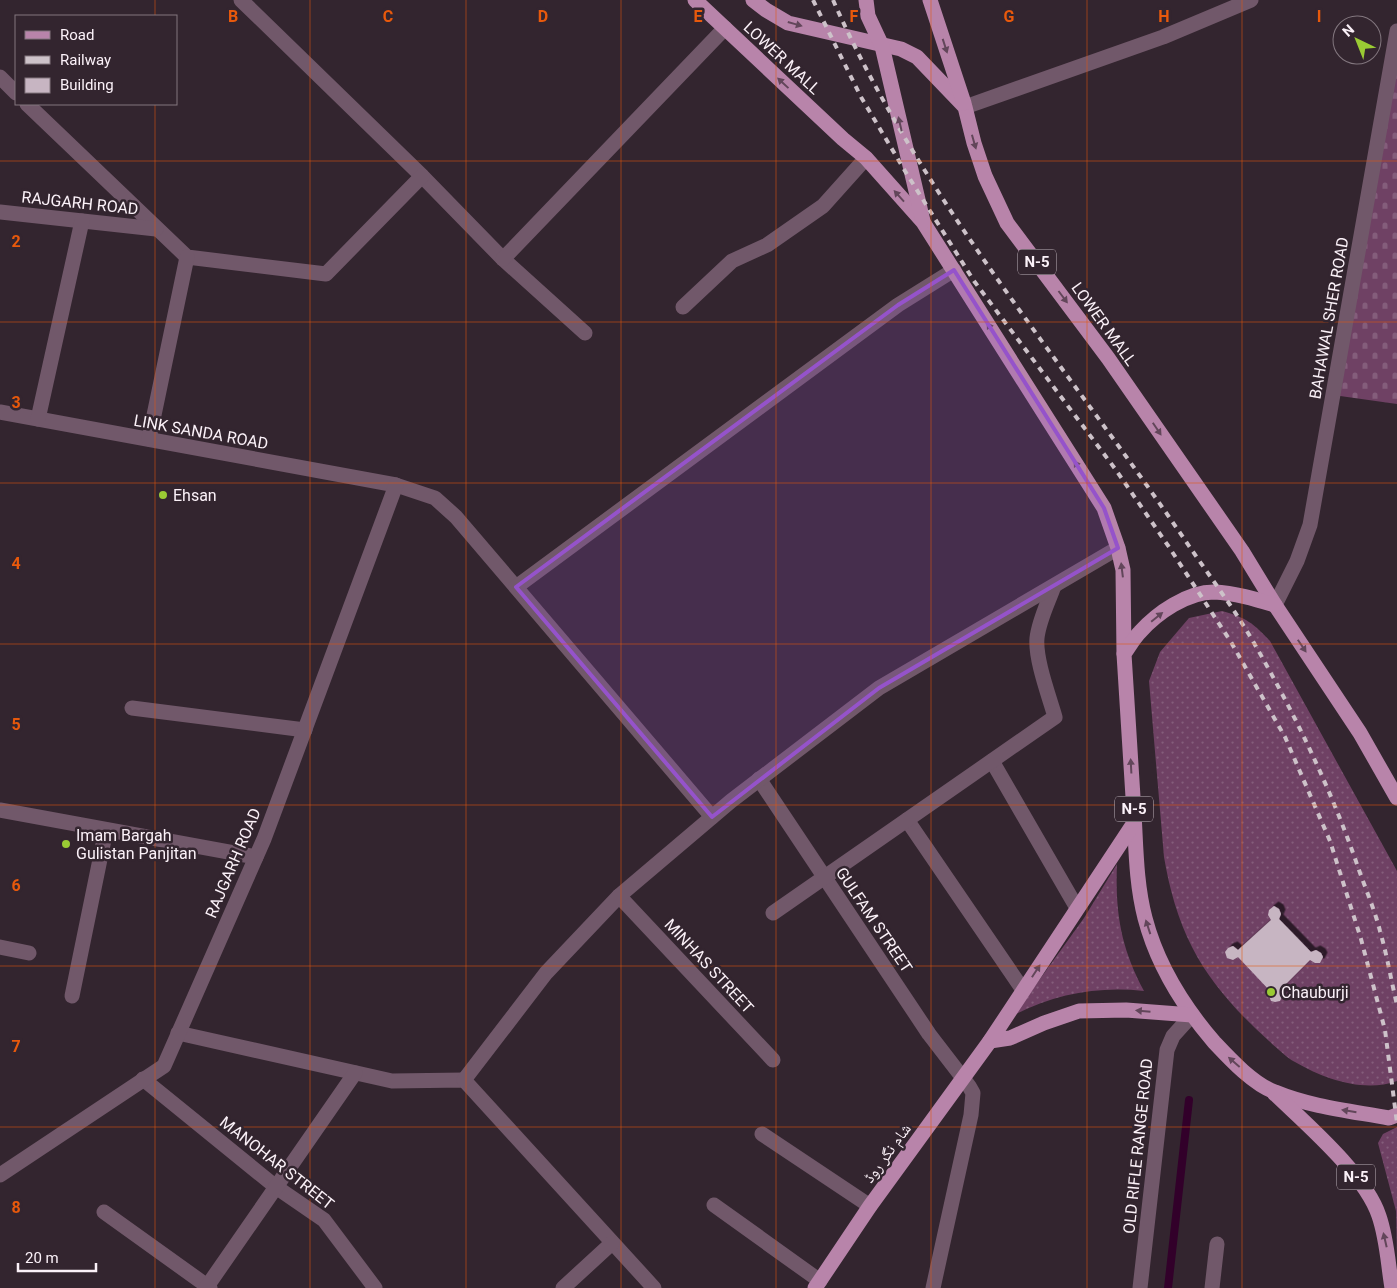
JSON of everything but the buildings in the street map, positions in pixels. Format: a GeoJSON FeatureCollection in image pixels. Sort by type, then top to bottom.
{"type":"FeatureCollection","features":[{"type":"Feature","properties":{"kind":"main road","name":"LOWER MALL"},"geometry":{"type":"LineString","coordinates":[[695,0],[843,139],[866,158],[923,222],[1104,508],[1118,548]]}},
{"type":"Feature","properties":{"kind":"main road","name":"LOWER MALL"},"geometry":{"type":"LineString","coordinates":[[753,0],[766,10],[788,22],[900,49],[917,57],[965,107],[985,176],[1007,223],[1108,358],[1242,551],[1275,605]]}},
{"type":"Feature","properties":{"kind":"main road"},"geometry":{"type":"LineString","coordinates":[[866,0],[868,16],[882,46],[923,222]]}},
{"type":"Feature","properties":{"kind":"main road"},"geometry":{"type":"LineString","coordinates":[[930,0],[965,107]]}},
{"type":"Feature","properties":{"kind":"main road","name":"N-5"},"geometry":{"type":"LineString","coordinates":[[1118,548],[1123,570],[1124,654],[1137,872],[1145,918],[1153,943],[1165,970],[1192,1015],[1228,1056],[1252,1078],[1273,1092],[1329,1147],[1366,1189],[1379,1215],[1392,1288]]}},
{"type":"Feature","properties":{"kind":"main road"},"geometry":{"type":"LineString","coordinates":[[1124,654],[1140,632],[1152,621],[1167,609],[1191,597],[1212,592],[1236,594],[1275,605]]}},
{"type":"Feature","properties":{"kind":"main road","name":"N-5"},"geometry":{"type":"LineString","coordinates":[[1275,605],[1350,717],[1397,798]]}},
{"type":"Feature","properties":{"kind":"main road","name":"شام نگر روڈ"},"geometry":{"type":"LineString","coordinates":[[817,1284],[870,1206],[990,1041],[1134,823]]}},
{"type":"Feature","properties":{"kind":"main road"},"geometry":{"type":"LineString","coordinates":[[990,1041],[1010,1038],[1044,1023],[1079,1011],[1126,1010],[1192,1015]]}},
{"type":"Feature","properties":{"kind":"main road","name":"N-5"},"geometry":{"type":"LineString","coordinates":[[1273,1092],[1324,1107],[1389,1118],[1397,1114]]}},
{"type":"Feature","properties":{"kind":"street"},"geometry":{"type":"LineString","coordinates":[[241,0],[422,176],[503,259],[586,332]]}},
{"type":"Feature","properties":{"kind":"street"},"geometry":{"type":"LineString","coordinates":[[965,107],[1163,36],[1251,0]]}},
{"type":"Feature","properties":{"kind":"street"},"geometry":{"type":"LineString","coordinates":[[503,259],[725,28]]}},
{"type":"Feature","properties":{"kind":"street","name":"BAHAWAL SHER ROAD"},"geometry":{"type":"LineString","coordinates":[[1275,605],[1296,561],[1310,525],[1397,31]]}},
{"type":"Feature","properties":{"kind":"street"},"geometry":{"type":"LineString","coordinates":[[0,77],[15,92]]}},
{"type":"Feature","properties":{"kind":"street"},"geometry":{"type":"LineString","coordinates":[[29,105],[187,257],[326,274],[422,176]]}},
{"type":"Feature","properties":{"kind":"street"},"geometry":{"type":"LineString","coordinates":[[683,307],[732,261],[767,245],[823,206],[866,158]]}},
{"type":"Feature","properties":{"kind":"street","name":"RAJGARH ROAD"},"geometry":{"type":"LineString","coordinates":[[0,212],[156,228]]}},
{"type":"Feature","properties":{"kind":"street"},"geometry":{"type":"LineString","coordinates":[[38,419],[82,221]]}},
{"type":"Feature","properties":{"kind":"street"},"geometry":{"type":"LineString","coordinates":[[149,440],[187,257]]}},
{"type":"Feature","properties":{"kind":"street"},"geometry":{"type":"LineString","coordinates":[[516,587],[898,305],[954,270]]}},
{"type":"Feature","properties":{"kind":"street","name":"LINK SANDA ROAD"},"geometry":{"type":"LineString","coordinates":[[0,412],[396,485],[435,498],[456,517],[712,817]]}},
{"type":"Feature","properties":{"kind":"street","name":"RAJGARH ROAD"},"geometry":{"type":"LineString","coordinates":[[0,1175],[164,1066],[256,857],[396,485]]}},
{"type":"Feature","properties":{"kind":"street"},"geometry":{"type":"LineString","coordinates":[[464,1080],[546,973],[619,896],[712,817],[879,688],[1118,548]]}},
{"type":"Feature","properties":{"kind":"street"},"geometry":{"type":"LineString","coordinates":[[773,913],[1055,717],[1041,672],[1037,639],[1042,617],[1054,586]]}},
{"type":"Feature","properties":{"kind":"street"},"geometry":{"type":"LineString","coordinates":[[132,708],[305,730]]}},
{"type":"Feature","properties":{"kind":"street"},"geometry":{"type":"LineString","coordinates":[[992,761],[1077,908]]}},
{"type":"Feature","properties":{"kind":"street","name":"GULFAM STREET"},"geometry":{"type":"LineString","coordinates":[[759,779],[929,1034],[973,1093],[971,1114],[934,1288]]}},
{"type":"Feature","properties":{"kind":"street"},"geometry":{"type":"LineString","coordinates":[[0,810],[256,857]]}},
{"type":"Feature","properties":{"kind":"street"},"geometry":{"type":"LineString","coordinates":[[907,820],[1023,990]]}},
{"type":"Feature","properties":{"kind":"street"},"geometry":{"type":"LineString","coordinates":[[72,996],[106,830]]}},
{"type":"Feature","properties":{"kind":"street","name":"MINHAS STREET"},"geometry":{"type":"LineString","coordinates":[[619,896],[773,1060]]}},
{"type":"Feature","properties":{"kind":"street"},"geometry":{"type":"LineString","coordinates":[[0,947],[28,953]]}},
{"type":"Feature","properties":{"kind":"street","name":"OLD RIFLE RANGE ROAD"},"geometry":{"type":"LineString","coordinates":[[1140,1288],[1167,1050],[1174,1036],[1192,1015]]}},
{"type":"Feature","properties":{"kind":"street"},"geometry":{"type":"LineString","coordinates":[[178,1033],[392,1081],[464,1080],[654,1288]]}},
{"type":"Feature","properties":{"kind":"street"},"geometry":{"type":"LineString","coordinates":[[104,1212],[208,1288],[355,1073]]}},
{"type":"Feature","properties":{"kind":"street","name":"MANOHAR STREET"},"geometry":{"type":"LineString","coordinates":[[143,1079],[276,1187],[324,1220],[375,1288]]}},
{"type":"Feature","properties":{"kind":"street"},"geometry":{"type":"LineString","coordinates":[[762,1134],[870,1206]]}},
{"type":"Feature","properties":{"kind":"street"},"geometry":{"type":"LineString","coordinates":[[714,1206],[817,1284]]}},
{"type":"Feature","properties":{"kind":"street"},"geometry":{"type":"LineString","coordinates":[[563,1288],[612,1243]]}},
{"type":"Feature","properties":{"kind":"street"},"geometry":{"type":"LineString","coordinates":[[1212,1288],[1216,1244]]}},
{"type":"Feature","properties":{"kind":"highlighted area"},"geometry":{"type":"Polygon","coordinates":[[[954,270],[1104,508],[1118,548],[879,688],[712,817],[516,587],[898,305],[954,270]]]}},
{"type":"Feature","properties":{"kind":"green space"},"geometry":{"type":"Polygon","coordinates":[[[1397,31],[1397,404],[1333,395],[1397,31]]]}},
{"type":"Feature","properties":{"kind":"green space"},"geometry":{"type":"Polygon","coordinates":[[[1222,611],[1249,622],[1270,641],[1397,871],[1397,1081],[1384,1084],[1358,1085],[1331,1079],[1288,1058],[1247,1020],[1216,985],[1199,960],[1182,926],[1171,892],[1164,857],[1149,681],[1160,652],[1189,618],[1222,611]]]}},
{"type":"Feature","properties":{"kind":"green space"},"geometry":{"type":"Polygon","coordinates":[[[1117,864],[1117,898],[1121,930],[1130,960],[1144,991],[1110,990],[1077,993],[1045,1002],[1014,1015],[1084,918],[1117,864]]]}},
{"type":"Feature","properties":{"kind":"green space"},"geometry":{"type":"Polygon","coordinates":[[[1397,1127],[1397,1259],[1396,1211],[1378,1143],[1383,1134],[1397,1127]]]}},
{"type":"Feature","properties":{"kind":"waterway"},"geometry":{"type":"LineString","coordinates":[[1168,1288],[1189,1100]]}},
{"type":"Feature","properties":{"kind":"railway"},"geometry":{"type":"LineString","coordinates":[[813,0],[861,97],[974,281],[1116,470],[1169,547],[1231,642],[1285,737],[1330,841],[1361,939],[1385,1030],[1397,1123]]}},
{"type":"Feature","properties":{"kind":"railway"},"geometry":{"type":"LineString","coordinates":[[833,0],[869,74],[909,145],[953,214],[1223,594],[1269,670],[1299,726],[1337,811],[1378,923],[1397,1005]]}},
{"type":"Feature","properties":{"kind":"place","name":"Ehsan"},"geometry":{"type":"Point","coordinates":[163,495]}},
{"type":"Feature","properties":{"kind":"place","name":"Imam Bargah Gulistan Panjitan"},"geometry":{"type":"Point","coordinates":[66,844]}},
{"type":"Feature","properties":{"kind":"place","name":"Chauburji"},"geometry":{"type":"Point","coordinates":[1271,992]}}]}
